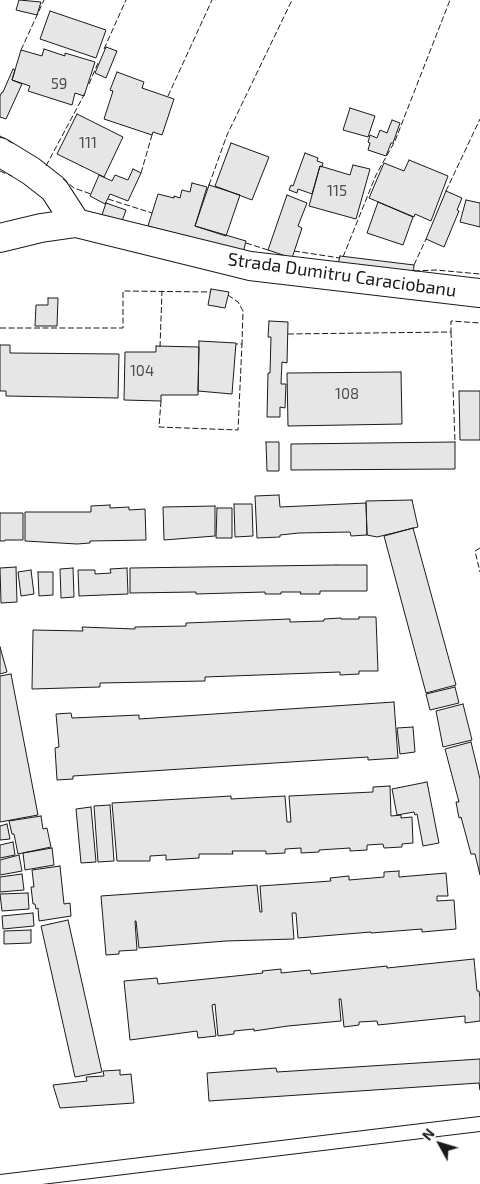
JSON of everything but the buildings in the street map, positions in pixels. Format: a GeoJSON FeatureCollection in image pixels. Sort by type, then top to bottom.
{"type":"FeatureCollection","features":[{"type":"Feature","properties":{"kind":"street"},"geometry":{"type":"LineString","coordinates":[[0,152],[31,171],[54,189],[76,223]]}},
{"type":"Feature","properties":{"kind":"street","name":"Strada Dumitru Caraciobanu"},"geometry":{"type":"LineString","coordinates":[[0,238],[41,228],[76,223],[250,266],[480,294]]}},
{"type":"Feature","properties":{"kind":"lane"},"geometry":{"type":"LineString","coordinates":[[0,1182],[480,1124]]}},
{"type":"Feature","properties":{"kind":"fence"},"geometry":{"type":"LineString","coordinates":[[21,50],[44,0]]}},
{"type":"Feature","properties":{"kind":"fence"},"geometry":{"type":"LineString","coordinates":[[104,49],[126,0]]}},
{"type":"Feature","properties":{"kind":"fence"},"geometry":{"type":"LineString","coordinates":[[168,96],[212,0]]}},
{"type":"Feature","properties":{"kind":"fence"},"geometry":{"type":"LineString","coordinates":[[209,185],[227,135],[292,0]]}},
{"type":"Feature","properties":{"kind":"fence"},"geometry":{"type":"LineString","coordinates":[[343,257],[376,175],[395,141],[450,0]]}},
{"type":"Feature","properties":{"kind":"fence"},"geometry":{"type":"LineString","coordinates":[[89,84],[98,63]]}},
{"type":"Feature","properties":{"kind":"fence"},"geometry":{"type":"LineString","coordinates":[[46,166],[85,93]]}},
{"type":"Feature","properties":{"kind":"fence"},"geometry":{"type":"LineString","coordinates":[[446,191],[480,119]]}},
{"type":"Feature","properties":{"kind":"fence"},"geometry":{"type":"LineString","coordinates":[[141,173],[152,135]]}},
{"type":"Feature","properties":{"kind":"fence"},"geometry":{"type":"LineString","coordinates":[[0,136],[14,144]]}},
{"type":"Feature","properties":{"kind":"fence"},"geometry":{"type":"LineString","coordinates":[[0,171],[12,176]]}},
{"type":"Feature","properties":{"kind":"fence"},"geometry":{"type":"LineString","coordinates":[[63,179],[74,188],[91,194]]}},
{"type":"Feature","properties":{"kind":"fence"},"geometry":{"type":"LineString","coordinates":[[108,199],[152,213]]}},
{"type":"Feature","properties":{"kind":"fence"},"geometry":{"type":"LineString","coordinates":[[414,265],[426,239]]}},
{"type":"Feature","properties":{"kind":"fence"},"geometry":{"type":"LineString","coordinates":[[246,243],[268,250]]}},
{"type":"Feature","properties":{"kind":"fence"},"geometry":{"type":"LineString","coordinates":[[294,251],[340,258]]}},
{"type":"Feature","properties":{"kind":"fence"},"geometry":{"type":"LineString","coordinates":[[414,271],[436,270],[480,274]]}},
{"type":"Feature","properties":{"kind":"fence"},"geometry":{"type":"LineString","coordinates":[[0,328],[123,328],[123,291],[211,292]]}},
{"type":"Feature","properties":{"kind":"fence"},"geometry":{"type":"LineString","coordinates":[[160,347],[162,291]]}},
{"type":"Feature","properties":{"kind":"fence"},"geometry":{"type":"LineString","coordinates":[[228,295],[238,302],[243,311],[242,344],[236,344]]}},
{"type":"Feature","properties":{"kind":"fence"},"geometry":{"type":"LineString","coordinates":[[288,334],[451,332],[451,321],[480,323]]}},
{"type":"Feature","properties":{"kind":"fence"},"geometry":{"type":"LineString","coordinates":[[451,332],[455,442]]}},
{"type":"Feature","properties":{"kind":"fence"},"geometry":{"type":"LineString","coordinates":[[161,401],[159,427],[238,430],[242,344]]}},
{"type":"Feature","properties":{"kind":"fence"},"geometry":{"type":"LineString","coordinates":[[480,548],[475,551],[480,572]]}}]}
